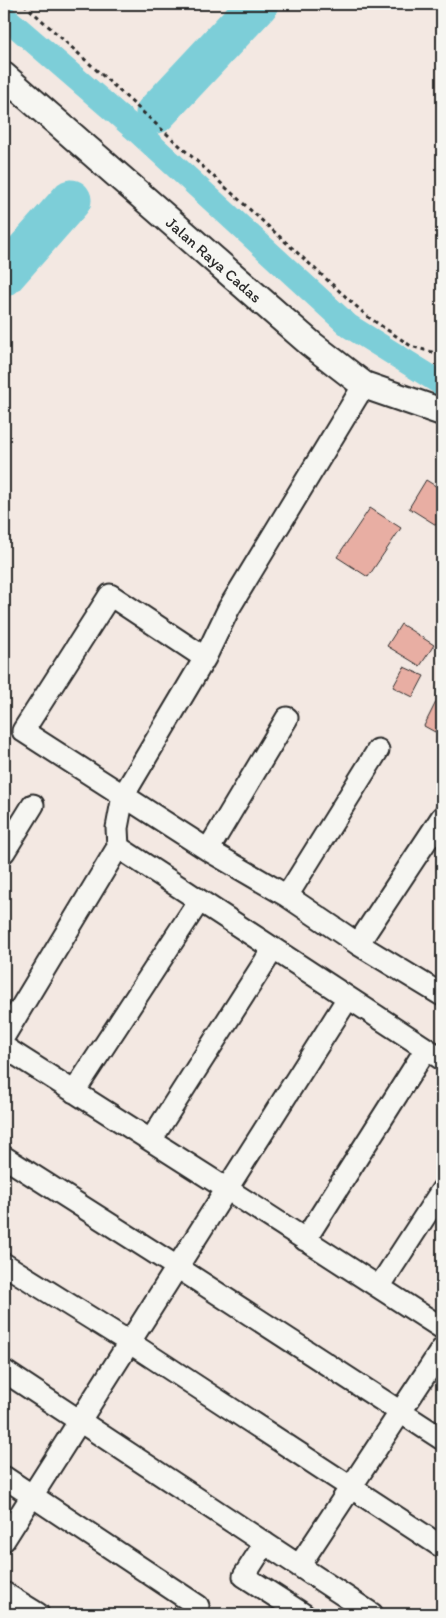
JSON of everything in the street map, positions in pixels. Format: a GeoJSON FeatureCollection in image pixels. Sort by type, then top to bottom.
{"type":"FeatureCollection","features":[{"type":"Feature","properties":{"kind":"street","name":"Jalan Raya Cadas"},"geometry":{"type":"LineString","coordinates":[[4,76],[311,344],[364,385],[442,412]]}},
{"type":"Feature","properties":{"kind":"street"},"geometry":{"type":"LineString","coordinates":[[4,1036],[118,848],[117,828],[123,796],[205,658],[229,608],[364,385]]}},
{"type":"Feature","properties":{"kind":"street"},"geometry":{"type":"LineString","coordinates":[[205,658],[110,595],[23,731],[208,850],[287,896],[358,944],[440,989]]}},
{"type":"Feature","properties":{"kind":"street"},"geometry":{"type":"LineString","coordinates":[[208,850],[287,718]]}},
{"type":"Feature","properties":{"kind":"street"},"geometry":{"type":"LineString","coordinates":[[287,896],[378,750]]}},
{"type":"Feature","properties":{"kind":"street"},"geometry":{"type":"LineString","coordinates":[[4,852],[33,805]]}},
{"type":"Feature","properties":{"kind":"street"},"geometry":{"type":"LineString","coordinates":[[358,944],[442,817]]}},
{"type":"Feature","properties":{"kind":"street"},"geometry":{"type":"LineString","coordinates":[[118,848],[434,1054],[305,1240]]}},
{"type":"Feature","properties":{"kind":"street"},"geometry":{"type":"LineString","coordinates":[[74,1092],[199,901]]}},
{"type":"Feature","properties":{"kind":"street"},"geometry":{"type":"LineString","coordinates":[[151,1140],[273,949]]}},
{"type":"Feature","properties":{"kind":"street"},"geometry":{"type":"LineString","coordinates":[[4,1540],[348,998]]}},
{"type":"Feature","properties":{"kind":"street"},"geometry":{"type":"LineString","coordinates":[[4,1047],[442,1328]]}},
{"type":"Feature","properties":{"kind":"street"},"geometry":{"type":"LineString","coordinates":[[4,1158],[178,1267],[442,1439]]}},
{"type":"Feature","properties":{"kind":"street"},"geometry":{"type":"LineString","coordinates":[[379,1287],[442,1190]]}},
{"type":"Feature","properties":{"kind":"street"},"geometry":{"type":"LineString","coordinates":[[4,1264],[129,1342],[442,1547]]}},
{"type":"Feature","properties":{"kind":"street"},"geometry":{"type":"LineString","coordinates":[[299,1566],[442,1349]]}},
{"type":"Feature","properties":{"kind":"street"},"geometry":{"type":"LineString","coordinates":[[4,1371],[372,1614]]}},
{"type":"Feature","properties":{"kind":"street"},"geometry":{"type":"LineString","coordinates":[[4,1477],[198,1606]]}},
{"type":"Feature","properties":{"kind":"street"},"geometry":{"type":"LineString","coordinates":[[265,1544],[244,1576],[303,1614]]}},
{"type":"Feature","properties":{"kind":"street"},"geometry":{"type":"LineString","coordinates":[[4,1594],[38,1614]]}},
{"type":"Feature","properties":{"kind":"path"},"geometry":{"type":"LineString","coordinates":[[24,4],[368,317],[411,346],[442,355]]}},
{"type":"Feature","properties":{"kind":"building"},"geometry":{"type":"Polygon","coordinates":[[[426,480],[442,490],[441,528],[409,508],[426,480]]]}},
{"type":"Feature","properties":{"kind":"building"},"geometry":{"type":"Polygon","coordinates":[[[370,508],[401,528],[368,577],[337,557],[370,508]]]}},
{"type":"Feature","properties":{"kind":"building"},"geometry":{"type":"Polygon","coordinates":[[[401,624],[434,645],[420,666],[387,646],[401,624]]]}},
{"type":"Feature","properties":{"kind":"building"},"geometry":{"type":"Polygon","coordinates":[[[404,667],[424,676],[413,697],[393,687],[404,667]]]}},
{"type":"Feature","properties":{"kind":"building"},"geometry":{"type":"Polygon","coordinates":[[[442,690],[442,719],[435,732],[424,726],[442,690]]]}},
{"type":"Feature","properties":{"kind":"waterway"},"geometry":{"type":"LineString","coordinates":[[156,113],[258,4]]}},
{"type":"Feature","properties":{"kind":"waterway"},"geometry":{"type":"LineString","coordinates":[[4,16],[138,132],[349,326],[442,384]]}},
{"type":"Feature","properties":{"kind":"waterway"},"geometry":{"type":"LineString","coordinates":[[4,276],[71,200]]}}]}
